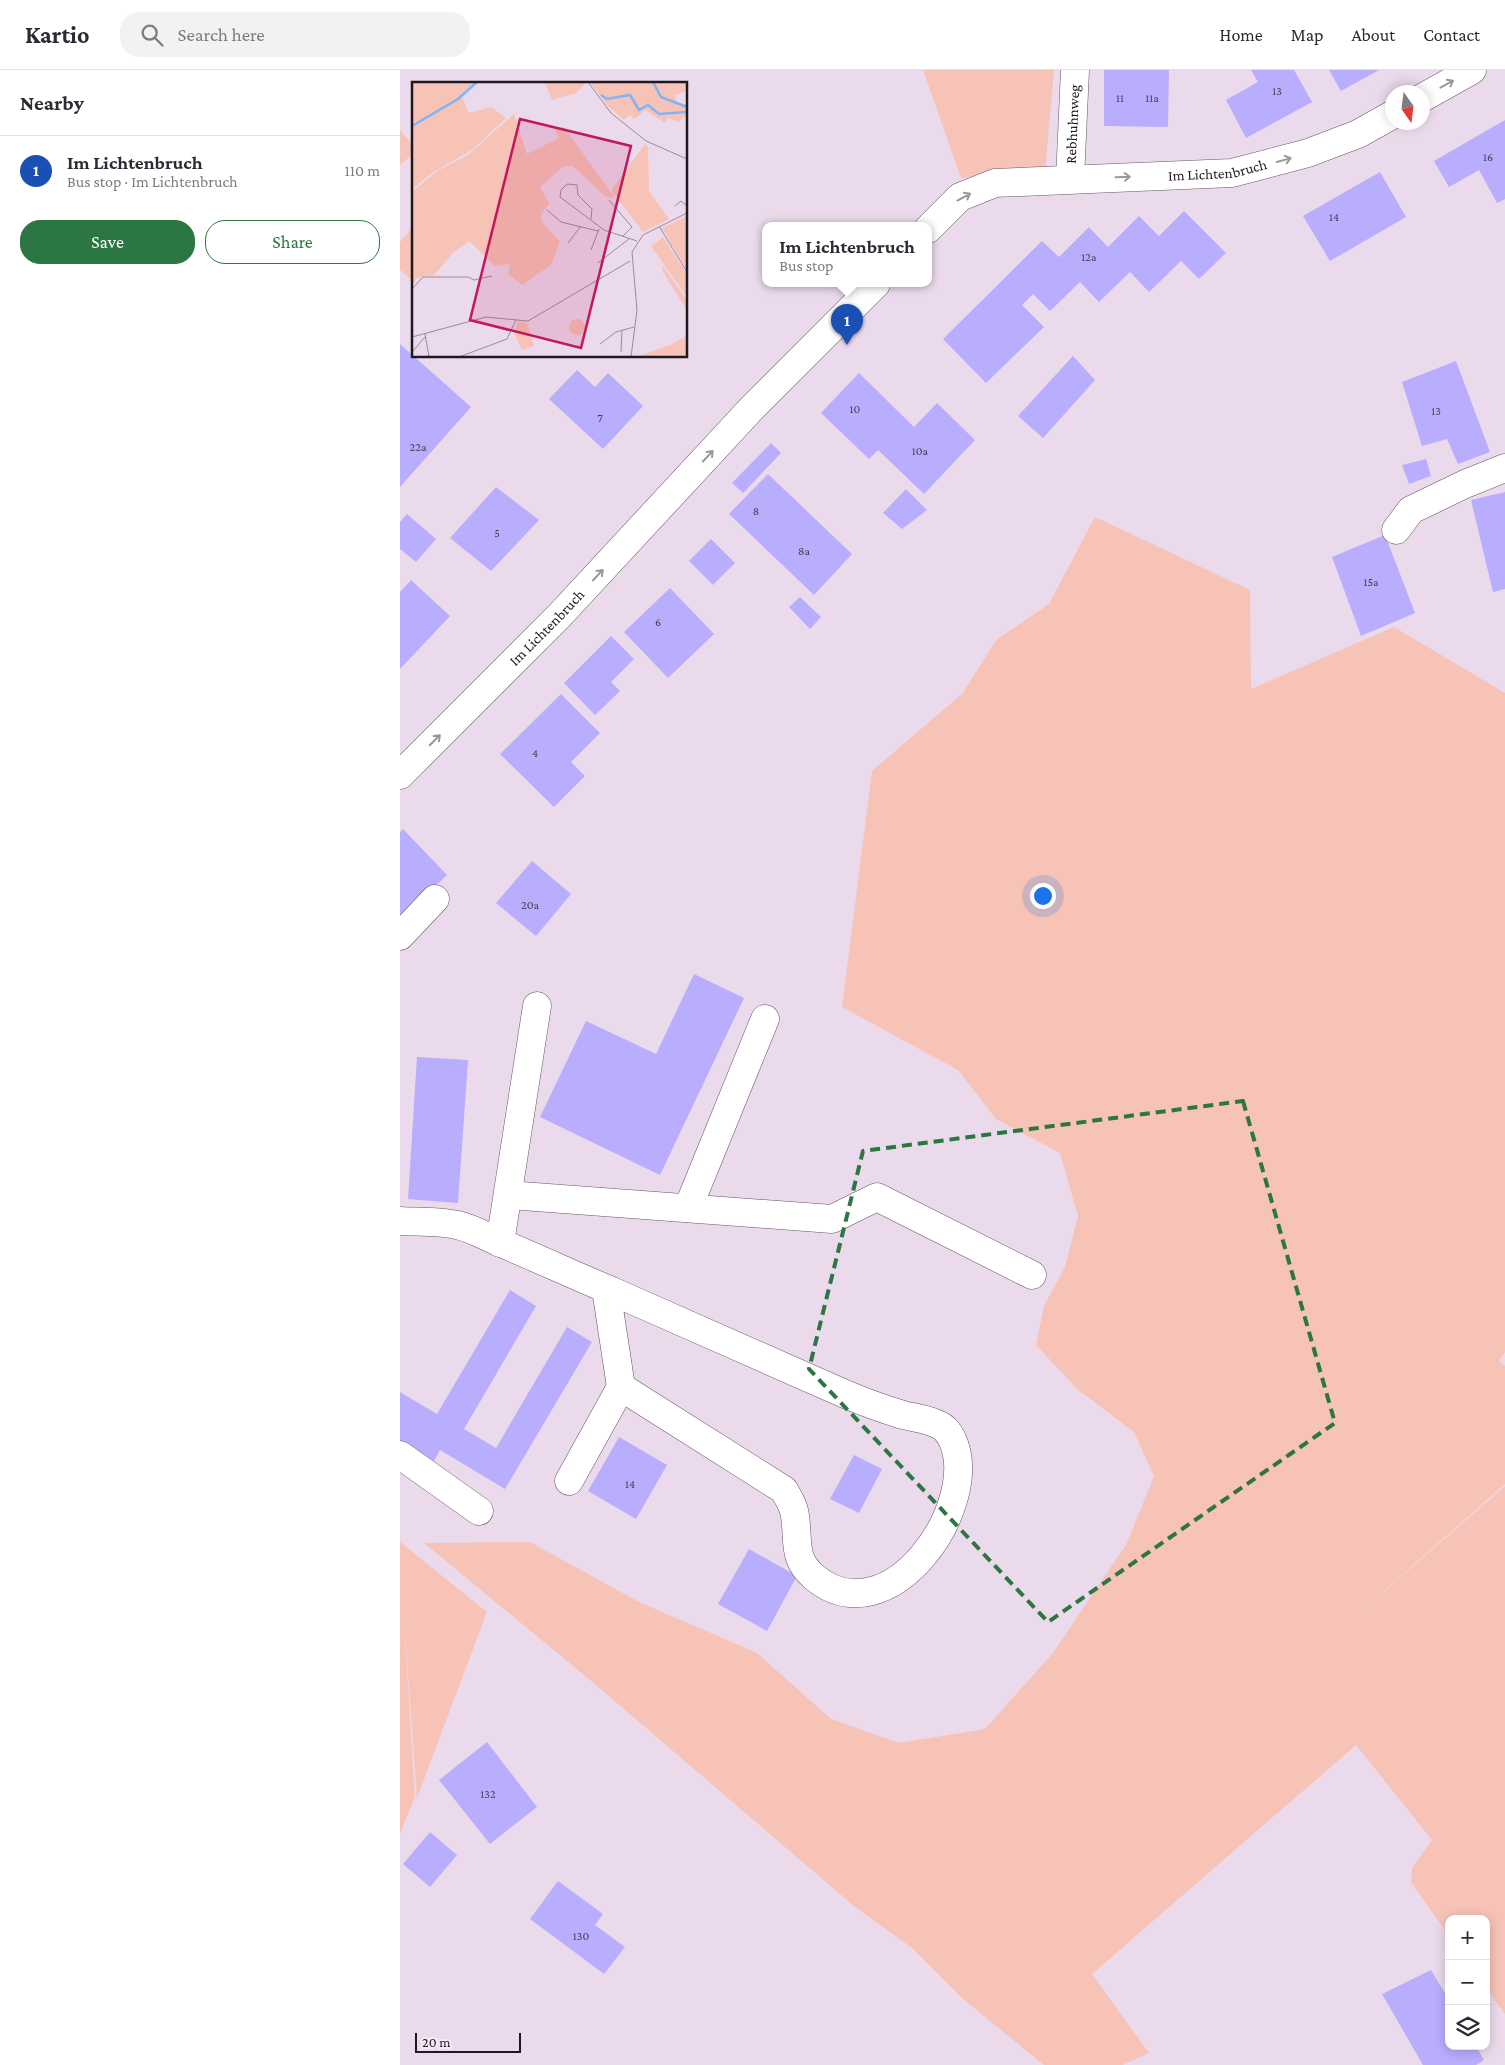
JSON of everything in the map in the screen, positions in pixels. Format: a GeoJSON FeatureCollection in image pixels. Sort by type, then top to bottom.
{"type":"FeatureCollection","features":[{"type":"Feature","properties":{"kind":"street","name":"Rebhuhnweg"},"geometry":{"type":"LineString","coordinates":[[1070,179],[1075,70]]}},
{"type":"Feature","properties":{"kind":"street"},"geometry":{"type":"LineString","coordinates":[[1430,94],[1472,70]]}},
{"type":"Feature","properties":{"kind":"street","name":"Im Lichtenbruch"},"geometry":{"type":"LineString","coordinates":[[932,226],[960,197],[995,183],[1232,173],[1308,153],[1358,134],[1385,119]]}},
{"type":"Feature","properties":{"kind":"street","name":"Im Lichtenbruch"},"geometry":{"type":"LineString","coordinates":[[400,775],[559,616],[752,408],[873,287]]}},
{"type":"Feature","properties":{"kind":"street"},"geometry":{"type":"LineString","coordinates":[[1396,530],[1411,510],[1465,484],[1505,468]]}},
{"type":"Feature","properties":{"kind":"street"},"geometry":{"type":"LineString","coordinates":[[400,936],[435,900]]}},
{"type":"Feature","properties":{"kind":"street"},"geometry":{"type":"LineString","coordinates":[[500,1243],[537,1006]]}},
{"type":"Feature","properties":{"kind":"street"},"geometry":{"type":"LineString","coordinates":[[688,1208],[765,1019]]}},
{"type":"Feature","properties":{"kind":"street"},"geometry":{"type":"LineString","coordinates":[[508,1194],[832,1219],[877,1197],[1032,1275]]}},
{"type":"Feature","properties":{"kind":"street"},"geometry":{"type":"LineString","coordinates":[[400,1221],[458,1225],[875,1407],[942,1426],[951,1436],[958,1456],[954,1496],[933,1541],[915,1565],[898,1580],[882,1589],[854,1595],[814,1577],[799,1558],[795,1538],[795,1516],[792,1503],[784,1490],[621,1387]]}},
{"type":"Feature","properties":{"kind":"street"},"geometry":{"type":"LineString","coordinates":[[569,1481],[621,1387],[606,1289]]}},
{"type":"Feature","properties":{"kind":"street"},"geometry":{"type":"LineString","coordinates":[[400,1455],[479,1511]]}},
{"type":"Feature","properties":{"kind":"highlighted area"},"geometry":{"type":"Polygon","coordinates":[[[1243,1101],[1335,1423],[1048,1622],[809,1369],[863,1151],[1243,1101]]]}},
{"type":"Feature","properties":{"kind":"shaded area"},"geometry":{"type":"Polygon","coordinates":[[[923,70],[1054,70],[1045,172],[961,178],[923,70]]]}},
{"type":"Feature","properties":{"kind":"shaded area"},"geometry":{"type":"Polygon","coordinates":[[[400,130],[412,144],[412,155],[400,165],[400,130]]]}},
{"type":"Feature","properties":{"kind":"shaded area"},"geometry":{"type":"Polygon","coordinates":[[[412,228],[412,280],[400,270],[400,242],[412,228]]]}},
{"type":"Feature","properties":{"kind":"shaded area"},"geometry":{"type":"Polygon","coordinates":[[[1095,517],[1250,590],[1251,689],[1394,627],[1505,693],[1505,1352],[1499,1361],[1505,1366],[1505,1484],[1332,1637],[1505,1486],[1505,2014],[1490,1993],[1490,1915],[1445,1915],[1445,1930],[1411,1882],[1412,1868],[1432,1840],[1356,1745],[1092,1974],[1149,2053],[1122,2065],[1044,2065],[963,1999],[912,1948],[854,1906],[596,1685],[424,1543],[530,1542],[639,1602],[757,1653],[831,1719],[899,1743],[985,1729],[1053,1653],[1127,1543],[1154,1476],[1134,1432],[1077,1389],[1036,1345],[1044,1306],[1065,1267],[1078,1216],[1060,1153],[996,1119],[958,1070],[842,1007],[872,771],[963,693],[996,640],[1049,604],[1095,517]]]}},
{"type":"Feature","properties":{"kind":"shaded area"},"geometry":{"type":"Polygon","coordinates":[[[400,1542],[487,1612],[417,1798],[403,1603],[415,1797],[400,1833],[400,1542]]]}},
{"type":"Feature","properties":{"kind":"building"},"geometry":{"type":"Polygon","coordinates":[[[1104,70],[1169,70],[1168,127],[1104,126],[1104,70]]]}},
{"type":"Feature","properties":{"kind":"building"},"geometry":{"type":"Polygon","coordinates":[[[1251,70],[1294,70],[1312,102],[1246,138],[1226,100],[1258,82],[1251,70]]]}},
{"type":"Feature","properties":{"kind":"building"},"geometry":{"type":"Polygon","coordinates":[[[1329,70],[1379,70],[1341,91],[1329,70]]]}},
{"type":"Feature","properties":{"kind":"building"},"geometry":{"type":"Polygon","coordinates":[[[1505,120],[1505,199],[1497,203],[1479,170],[1449,187],[1434,161],[1505,120]]]}},
{"type":"Feature","properties":{"kind":"building"},"geometry":{"type":"Polygon","coordinates":[[[1380,172],[1406,217],[1330,261],[1303,216],[1380,172]]]}},
{"type":"Feature","properties":{"kind":"building"},"geometry":{"type":"Polygon","coordinates":[[[1184,211],[1226,253],[1199,279],[1181,261],[1149,292],[1130,272],[1099,302],[1080,282],[1050,311],[1033,294],[1022,305],[1044,327],[986,383],[943,339],[1042,241],[1059,257],[1089,227],[1108,247],[1139,216],[1159,236],[1184,211]]]}},
{"type":"Feature","properties":{"kind":"building"},"geometry":{"type":"Polygon","coordinates":[[[400,344],[412,355],[412,358],[416,358],[471,407],[400,487],[400,344]]]}},
{"type":"Feature","properties":{"kind":"building"},"geometry":{"type":"Polygon","coordinates":[[[1073,356],[1095,380],[1043,438],[1018,416],[1073,356]]]}},
{"type":"Feature","properties":{"kind":"building"},"geometry":{"type":"Polygon","coordinates":[[[1456,361],[1490,452],[1458,464],[1447,439],[1422,446],[1402,382],[1456,361]]]}},
{"type":"Feature","properties":{"kind":"building"},"geometry":{"type":"Polygon","coordinates":[[[577,370],[595,387],[608,373],[643,406],[603,449],[549,399],[577,370]]]}},
{"type":"Feature","properties":{"kind":"building"},"geometry":{"type":"Polygon","coordinates":[[[859,373],[914,427],[937,403],[975,440],[924,494],[878,450],[869,459],[821,413],[859,373]]]}},
{"type":"Feature","properties":{"kind":"building"},"geometry":{"type":"Polygon","coordinates":[[[771,443],[781,453],[743,493],[732,483],[771,443]]]}},
{"type":"Feature","properties":{"kind":"building"},"geometry":{"type":"Polygon","coordinates":[[[1426,459],[1431,476],[1409,484],[1402,465],[1426,459]]]}},
{"type":"Feature","properties":{"kind":"building"},"geometry":{"type":"Polygon","coordinates":[[[768,474],[852,554],[814,595],[729,514],[768,474]]]}},
{"type":"Feature","properties":{"kind":"building"},"geometry":{"type":"Polygon","coordinates":[[[496,487],[539,520],[491,571],[450,538],[496,487]]]}},
{"type":"Feature","properties":{"kind":"building"},"geometry":{"type":"Polygon","coordinates":[[[906,489],[927,510],[902,529],[883,513],[906,489]]]}},
{"type":"Feature","properties":{"kind":"building"},"geometry":{"type":"Polygon","coordinates":[[[1505,492],[1505,589],[1493,592],[1471,500],[1505,492]]]}},
{"type":"Feature","properties":{"kind":"building"},"geometry":{"type":"Polygon","coordinates":[[[407,514],[436,539],[416,562],[400,549],[400,522],[407,514]]]}},
{"type":"Feature","properties":{"kind":"building"},"geometry":{"type":"Polygon","coordinates":[[[1385,535],[1415,613],[1361,636],[1332,557],[1385,535]]]}},
{"type":"Feature","properties":{"kind":"building"},"geometry":{"type":"Polygon","coordinates":[[[711,539],[735,563],[713,585],[689,561],[711,539]]]}},
{"type":"Feature","properties":{"kind":"building"},"geometry":{"type":"Polygon","coordinates":[[[411,580],[450,616],[400,669],[400,592],[411,580]]]}},
{"type":"Feature","properties":{"kind":"building"},"geometry":{"type":"Polygon","coordinates":[[[670,588],[714,634],[668,678],[624,632],[670,588]]]}},
{"type":"Feature","properties":{"kind":"building"},"geometry":{"type":"Polygon","coordinates":[[[800,597],[821,617],[810,629],[789,607],[800,597]]]}},
{"type":"Feature","properties":{"kind":"building"},"geometry":{"type":"Polygon","coordinates":[[[611,636],[634,659],[611,682],[620,691],[595,715],[564,683],[611,636]]]}},
{"type":"Feature","properties":{"kind":"building"},"geometry":{"type":"Polygon","coordinates":[[[561,694],[600,733],[571,762],[585,776],[554,807],[500,754],[561,694]]]}},
{"type":"Feature","properties":{"kind":"building"},"geometry":{"type":"Polygon","coordinates":[[[403,829],[447,875],[400,920],[400,832],[403,829]]]}},
{"type":"Feature","properties":{"kind":"building"},"geometry":{"type":"Polygon","coordinates":[[[532,861],[571,894],[536,936],[496,903],[532,861]]]}},
{"type":"Feature","properties":{"kind":"building"},"geometry":{"type":"Polygon","coordinates":[[[694,974],[744,998],[660,1175],[540,1117],[586,1021],[656,1054],[694,974]]]}},
{"type":"Feature","properties":{"kind":"building"},"geometry":{"type":"Polygon","coordinates":[[[417,1057],[468,1060],[458,1203],[408,1199],[417,1057]]]}},
{"type":"Feature","properties":{"kind":"building"},"geometry":{"type":"Polygon","coordinates":[[[510,1290],[536,1306],[464,1429],[496,1448],[567,1327],[592,1342],[505,1489],[440,1450],[434,1461],[400,1441],[400,1392],[437,1414],[510,1290]]]}},
{"type":"Feature","properties":{"kind":"building"},"geometry":{"type":"Polygon","coordinates":[[[619,1437],[667,1465],[636,1519],[588,1491],[619,1437]]]}},
{"type":"Feature","properties":{"kind":"building"},"geometry":{"type":"Polygon","coordinates":[[[854,1455],[882,1469],[859,1513],[830,1499],[854,1455]]]}},
{"type":"Feature","properties":{"kind":"building"},"geometry":{"type":"Polygon","coordinates":[[[749,1549],[797,1576],[767,1631],[718,1604],[749,1549]]]}},
{"type":"Feature","properties":{"kind":"building"},"geometry":{"type":"Polygon","coordinates":[[[487,1742],[537,1807],[490,1844],[439,1780],[487,1742]]]}},
{"type":"Feature","properties":{"kind":"building"},"geometry":{"type":"Polygon","coordinates":[[[430,1832],[457,1855],[430,1887],[403,1864],[430,1832]]]}},
{"type":"Feature","properties":{"kind":"building"},"geometry":{"type":"Polygon","coordinates":[[[558,1881],[603,1914],[595,1925],[625,1947],[604,1974],[530,1919],[558,1881]]]}},
{"type":"Feature","properties":{"kind":"building"},"geometry":{"type":"Polygon","coordinates":[[[1431,1970],[1445,1993],[1445,2050],[1478,2050],[1484,2060],[1476,2065],[1423,2065],[1382,1994],[1431,1970]]]}},
{"type":"Feature","properties":{"kind":"place","name":"Im Lichtenbruch"},"geometry":{"type":"Point","coordinates":[847,345]}}]}
